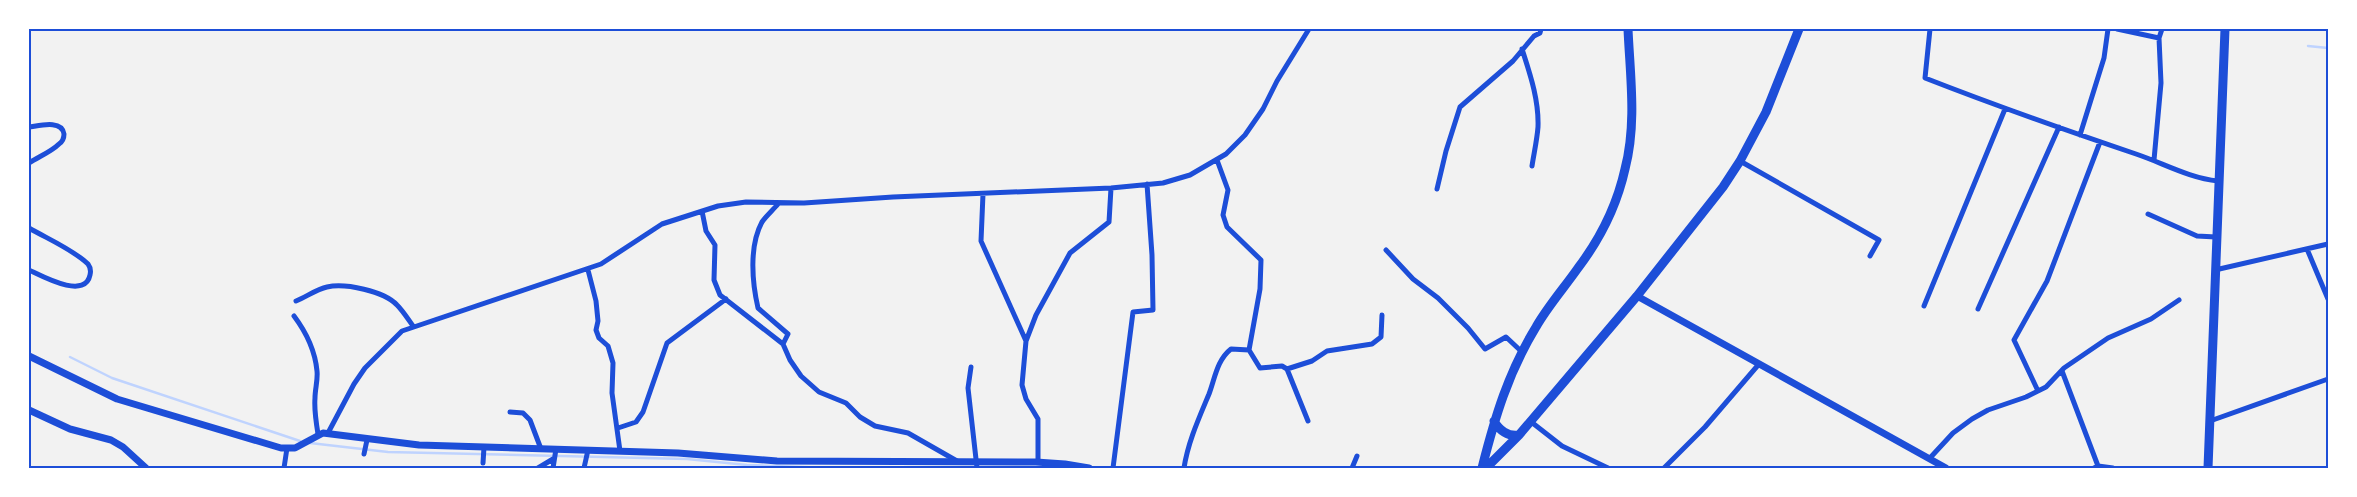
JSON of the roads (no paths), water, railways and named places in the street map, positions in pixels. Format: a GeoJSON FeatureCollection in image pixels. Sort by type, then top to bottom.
{"type":"FeatureCollection","features":[{"type":"Feature","properties":{"kind":"main road"},"geometry":{"type":"LineString","coordinates":[[1482,468],[1505,386],[1537,324],[1592,249],[1611,211],[1622,181],[1628,156],[1632,123],[1628,29]]}},
{"type":"Feature","properties":{"kind":"main road"},"geometry":{"type":"LineString","coordinates":[[1486,468],[1519,435],[1637,296],[1716,196],[1740,161],[1766,112],[1799,29]]}},
{"type":"Feature","properties":{"kind":"main road"},"geometry":{"type":"LineString","coordinates":[[2208,468],[2225,29]]}},
{"type":"Feature","properties":{"kind":"main road"},"geometry":{"type":"LineString","coordinates":[[1494,421],[1504,432],[1512,436],[1519,435]]}},
{"type":"Feature","properties":{"kind":"street"},"geometry":{"type":"LineString","coordinates":[[328,433],[354,384],[365,368],[395,337],[413,326],[588,270],[627,249],[662,224],[718,206],[746,202],[778,204],[893,196],[1111,188],[1179,179],[1217,160],[1251,128],[1309,29]]}},
{"type":"Feature","properties":{"kind":"street"},"geometry":{"type":"LineString","coordinates":[[1437,189],[1446,150],[1460,107],[1513,61],[1534,36],[1540,33],[1541,29]]}},
{"type":"Feature","properties":{"kind":"street"},"geometry":{"type":"LineString","coordinates":[[1930,29],[1925,78],[2005,109],[2154,160],[2198,178],[2218,181]]}},
{"type":"Feature","properties":{"kind":"street"},"geometry":{"type":"LineString","coordinates":[[2080,135],[2104,58],[2108,29]]}},
{"type":"Feature","properties":{"kind":"street"},"geometry":{"type":"LineString","coordinates":[[2117,29],[2159,38]]}},
{"type":"Feature","properties":{"kind":"street"},"geometry":{"type":"LineString","coordinates":[[2154,160],[2161,83],[2159,38],[2162,29]]}},
{"type":"Feature","properties":{"kind":"street"},"geometry":{"type":"LineString","coordinates":[[1522,49],[1536,94],[1538,114],[1532,166]]}},
{"type":"Feature","properties":{"kind":"street"},"geometry":{"type":"LineString","coordinates":[[1924,306],[2005,109]]}},
{"type":"Feature","properties":{"kind":"street"},"geometry":{"type":"LineString","coordinates":[[29,127],[53,125],[61,128],[64,133],[63,140],[58,146],[29,163]]}},
{"type":"Feature","properties":{"kind":"street"},"geometry":{"type":"LineString","coordinates":[[1978,309],[1990,286],[2059,127]]}},
{"type":"Feature","properties":{"kind":"street"},"geometry":{"type":"LineString","coordinates":[[2038,391],[2014,340],[2047,281],[2100,142]]}},
{"type":"Feature","properties":{"kind":"street"},"geometry":{"type":"LineString","coordinates":[[1217,160],[1228,190],[1223,215],[1227,228],[1261,260],[1260,289],[1249,350],[1260,368],[1282,366],[1287,369],[1308,421]]}},
{"type":"Feature","properties":{"kind":"street"},"geometry":{"type":"LineString","coordinates":[[1740,161],[1879,240],[1870,256]]}},
{"type":"Feature","properties":{"kind":"street"},"geometry":{"type":"LineString","coordinates":[[1113,468],[1133,312],[1153,310],[1148,184]]}},
{"type":"Feature","properties":{"kind":"street"},"geometry":{"type":"LineString","coordinates":[[1038,462],[1038,419],[1026,399],[1022,385],[1026,341],[1036,315],[1070,253],[1109,222],[1111,188]]}},
{"type":"Feature","properties":{"kind":"street"},"geometry":{"type":"LineString","coordinates":[[983,194],[981,241],[1026,341]]}},
{"type":"Feature","properties":{"kind":"street"},"geometry":{"type":"LineString","coordinates":[[778,204],[762,222],[753,269],[758,308],[788,334],[783,344]]}},
{"type":"Feature","properties":{"kind":"street"},"geometry":{"type":"LineString","coordinates":[[702,211],[706,231],[715,245],[714,280],[720,295],[783,344],[790,360],[801,376],[819,392],[846,403],[860,417],[875,426],[908,433],[957,461]]}},
{"type":"Feature","properties":{"kind":"street"},"geometry":{"type":"LineString","coordinates":[[2148,214],[2197,236],[2216,237]]}},
{"type":"Feature","properties":{"kind":"street"},"geometry":{"type":"LineString","coordinates":[[29,228],[81,259],[89,266],[91,272],[89,279],[84,283],[74,286],[65,285],[29,270]]}},
{"type":"Feature","properties":{"kind":"street"},"geometry":{"type":"LineString","coordinates":[[2215,270],[2328,244]]}},
{"type":"Feature","properties":{"kind":"street"},"geometry":{"type":"LineString","coordinates":[[2307,249],[2328,300]]}},
{"type":"Feature","properties":{"kind":"street"},"geometry":{"type":"LineString","coordinates":[[1386,250],[1413,279],[1438,298],[1468,328],[1485,349],[1506,337],[1522,352]]}},
{"type":"Feature","properties":{"kind":"street"},"geometry":{"type":"LineString","coordinates":[[588,270],[596,300],[598,321],[596,330],[598,338],[608,346],[613,363],[612,393],[620,451]]}},
{"type":"Feature","properties":{"kind":"street"},"geometry":{"type":"LineString","coordinates":[[296,301],[326,287],[356,288],[389,298],[413,326]]}},
{"type":"Feature","properties":{"kind":"street"},"geometry":{"type":"LineString","coordinates":[[1637,296],[1942,468]]}},
{"type":"Feature","properties":{"kind":"street"},"geometry":{"type":"LineString","coordinates":[[618,428],[636,422],[643,412],[667,343],[726,299]]}},
{"type":"Feature","properties":{"kind":"street"},"geometry":{"type":"LineString","coordinates":[[1929,459],[1953,433],[1972,419],[1988,410],[2046,387],[2062,371],[2108,338],[2151,318],[2179,300]]}},
{"type":"Feature","properties":{"kind":"street"},"geometry":{"type":"LineString","coordinates":[[1287,369],[1312,361],[1326,352],[1375,343],[1381,337],[1382,315]]}},
{"type":"Feature","properties":{"kind":"street"},"geometry":{"type":"LineString","coordinates":[[294,316],[304,330],[314,353],[318,372],[314,398],[318,434]]}},
{"type":"Feature","properties":{"kind":"street"},"geometry":{"type":"LineString","coordinates":[[1184,468],[1198,419],[1210,391],[1214,373],[1226,353],[1231,349],[1249,350]]}},
{"type":"Feature","properties":{"kind":"street"},"geometry":{"type":"LineString","coordinates":[[29,356],[116,399],[287,448],[294,448],[318,434],[328,433],[366,443],[541,448],[555,454],[588,450],[678,453],[820,465],[957,461],[976,465],[1038,462],[1089,468]]}},
{"type":"Feature","properties":{"kind":"street"},"geometry":{"type":"LineString","coordinates":[[1664,468],[1705,427],[1759,364]]}},
{"type":"Feature","properties":{"kind":"street"},"geometry":{"type":"LineString","coordinates":[[971,367],[968,388],[973,419],[976,465]]}},
{"type":"Feature","properties":{"kind":"street"},"geometry":{"type":"LineString","coordinates":[[2062,371],[2096,467],[2113,468]]}},
{"type":"Feature","properties":{"kind":"street"},"geometry":{"type":"LineString","coordinates":[[2210,421],[2328,379]]}},
{"type":"Feature","properties":{"kind":"street"},"geometry":{"type":"LineString","coordinates":[[29,410],[64,427],[111,440],[123,447],[146,468]]}},
{"type":"Feature","properties":{"kind":"street"},"geometry":{"type":"LineString","coordinates":[[510,412],[523,413],[530,420],[541,448]]}},
{"type":"Feature","properties":{"kind":"street"},"geometry":{"type":"LineString","coordinates":[[1530,421],[1562,446],[1608,468]]}},
{"type":"Feature","properties":{"kind":"street"},"geometry":{"type":"LineString","coordinates":[[364,454],[366,443]]}},
{"type":"Feature","properties":{"kind":"street"},"geometry":{"type":"LineString","coordinates":[[483,463],[484,447]]}},
{"type":"Feature","properties":{"kind":"street"},"geometry":{"type":"LineString","coordinates":[[284,468],[287,448]]}},
{"type":"Feature","properties":{"kind":"street"},"geometry":{"type":"LineString","coordinates":[[584,468],[588,450]]}},
{"type":"Feature","properties":{"kind":"street"},"geometry":{"type":"LineString","coordinates":[[538,468],[555,454]]}},
{"type":"Feature","properties":{"kind":"street"},"geometry":{"type":"LineString","coordinates":[[553,468],[555,454]]}},
{"type":"Feature","properties":{"kind":"street"},"geometry":{"type":"LineString","coordinates":[[1352,468],[1357,456]]}},
{"type":"Feature","properties":{"kind":"waterway"},"geometry":{"type":"LineString","coordinates":[[2308,46],[2328,48]]}},
{"type":"Feature","properties":{"kind":"waterway"},"geometry":{"type":"LineString","coordinates":[[70,357],[112,378],[300,441]]}},
{"type":"Feature","properties":{"kind":"waterway"},"geometry":{"type":"LineString","coordinates":[[310,443],[388,452],[687,459],[747,465],[829,468]]}}]}
